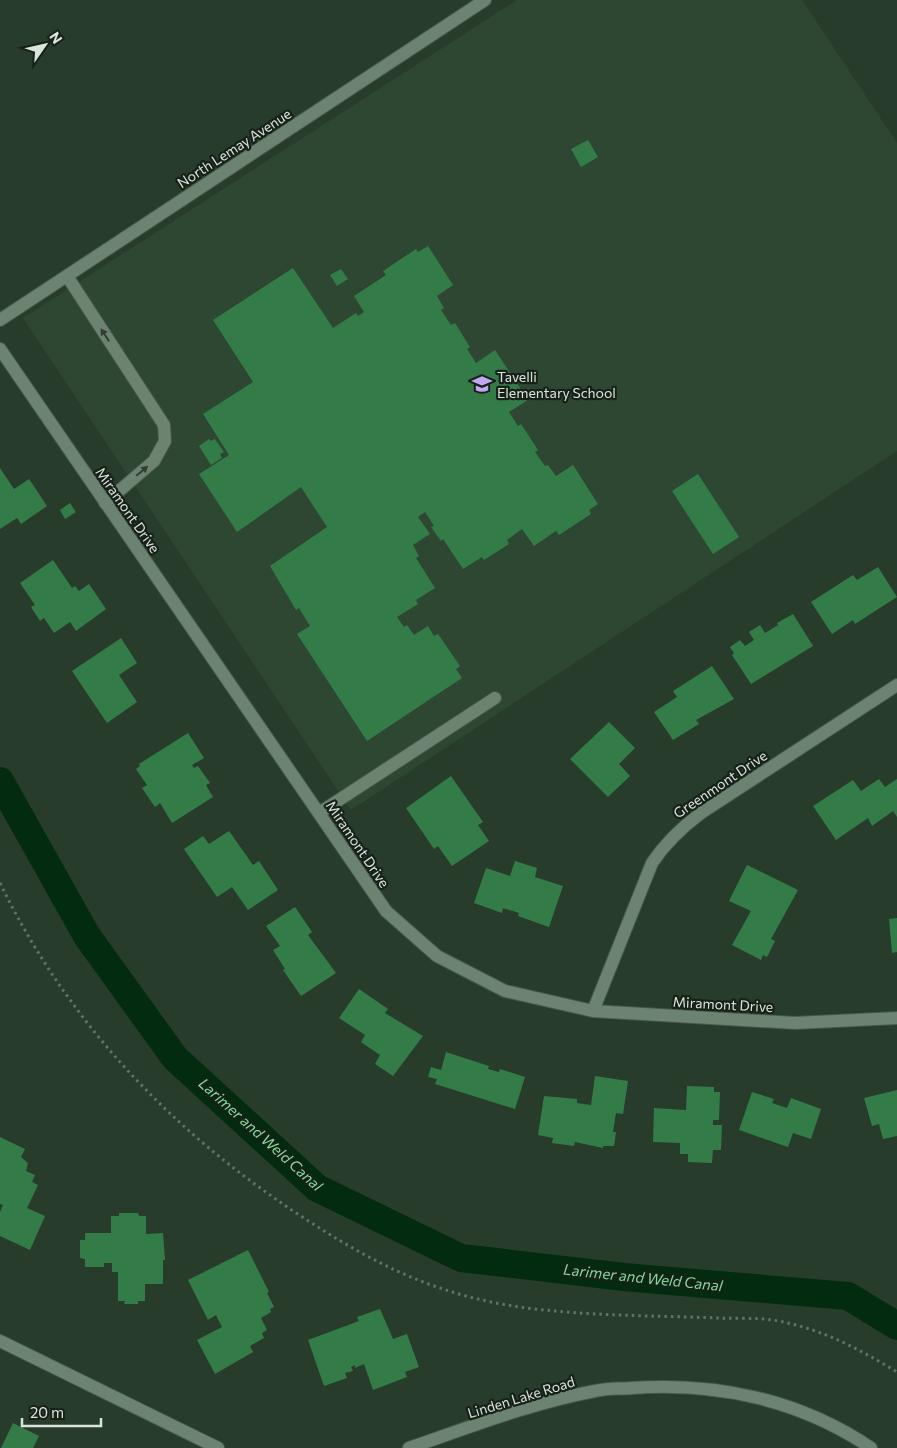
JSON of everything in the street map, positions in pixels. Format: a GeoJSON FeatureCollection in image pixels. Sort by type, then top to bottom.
{"type":"FeatureCollection","features":[{"type":"Feature","properties":{"kind":"street","name":"North Lemay Avenue"},"geometry":{"type":"LineString","coordinates":[[0,320],[485,0]]}},
{"type":"Feature","properties":{"kind":"street"},"geometry":{"type":"LineString","coordinates":[[67,276],[164,425],[165,441],[154,461],[105,503]]}},
{"type":"Feature","properties":{"kind":"street","name":"Miramont Drive"},"geometry":{"type":"LineString","coordinates":[[0,349],[386,911],[436,956],[505,991],[593,1012],[795,1023],[897,1018]]}},
{"type":"Feature","properties":{"kind":"street","name":"Greenmont Drive"},"geometry":{"type":"LineString","coordinates":[[593,1012],[652,863],[664,845],[679,830],[702,813],[897,685]]}},
{"type":"Feature","properties":{"kind":"street"},"geometry":{"type":"LineString","coordinates":[[319,813],[495,698]]}},
{"type":"Feature","properties":{"kind":"street"},"geometry":{"type":"LineString","coordinates":[[0,1340],[218,1448]]}},
{"type":"Feature","properties":{"kind":"street","name":"Linden Lake Road"},"geometry":{"type":"LineString","coordinates":[[410,1448],[539,1404],[596,1390],[670,1386],[743,1393],[796,1410],[853,1436],[871,1448]]}},
{"type":"Feature","properties":{"kind":"path"},"geometry":{"type":"LineString","coordinates":[[0,883],[22,927],[91,1030],[131,1077],[175,1119],[216,1154],[276,1200],[346,1245],[412,1278],[445,1290],[500,1303],[555,1311],[776,1320],[818,1331],[839,1340],[897,1372]]}},
{"type":"Feature","properties":{"kind":"shaded area","name":"Tavelli Elementary School"},"geometry":{"type":"Polygon","coordinates":[[[517,0],[802,0],[897,143],[897,451],[351,810],[23,318],[517,0]]]}},
{"type":"Feature","properties":{"kind":"building"},"geometry":{"type":"Polygon","coordinates":[[[588,140],[598,157],[581,167],[571,149],[588,140]]]}},
{"type":"Feature","properties":{"kind":"building"},"geometry":{"type":"Polygon","coordinates":[[[428,246],[453,285],[437,296],[444,308],[441,310],[451,325],[455,323],[470,347],[467,349],[476,363],[495,350],[528,400],[509,412],[518,426],[521,424],[538,450],[535,452],[545,466],[548,465],[556,476],[573,465],[598,504],[589,510],[591,514],[559,535],[556,531],[534,546],[522,529],[507,540],[509,544],[484,560],[482,557],[463,569],[443,539],[441,541],[431,527],[434,526],[425,512],[418,517],[430,534],[413,545],[419,556],[416,558],[435,588],[416,600],[418,604],[397,617],[404,627],[407,625],[414,635],[428,626],[434,636],[438,634],[460,666],[456,669],[462,678],[367,741],[297,634],[310,626],[299,608],[296,610],[270,566],[327,527],[301,487],[237,532],[199,474],[229,455],[203,414],[253,382],[213,320],[293,268],[333,328],[356,313],[358,316],[364,312],[354,296],[386,275],[383,271],[416,249],[418,252],[428,246]]]}},
{"type":"Feature","properties":{"kind":"building"},"geometry":{"type":"Polygon","coordinates":[[[341,269],[348,279],[337,286],[330,275],[341,269]]]}},
{"type":"Feature","properties":{"kind":"building"},"geometry":{"type":"Polygon","coordinates":[[[209,439],[211,441],[215,439],[224,452],[220,454],[222,458],[211,465],[199,446],[209,439]]]}},
{"type":"Feature","properties":{"kind":"building"},"geometry":{"type":"Polygon","coordinates":[[[0,468],[14,489],[29,479],[47,506],[21,524],[17,518],[0,529],[0,468]]]}},
{"type":"Feature","properties":{"kind":"building"},"geometry":{"type":"Polygon","coordinates":[[[698,474],[739,537],[713,554],[672,491],[698,474]]]}},
{"type":"Feature","properties":{"kind":"building"},"geometry":{"type":"Polygon","coordinates":[[[70,503],[76,512],[65,519],[60,510],[70,503]]]}},
{"type":"Feature","properties":{"kind":"building"},"geometry":{"type":"Polygon","coordinates":[[[53,560],[72,588],[75,586],[79,591],[89,584],[106,609],[76,631],[70,622],[54,633],[44,618],[40,621],[31,607],[35,605],[20,583],[53,560]]]}},
{"type":"Feature","properties":{"kind":"building"},"geometry":{"type":"Polygon","coordinates":[[[878,567],[897,597],[855,624],[853,620],[832,634],[811,602],[853,575],[857,580],[878,567]]]}},
{"type":"Feature","properties":{"kind":"building"},"geometry":{"type":"Polygon","coordinates":[[[793,614],[813,646],[751,684],[732,655],[734,653],[730,647],[740,640],[745,646],[754,640],[749,632],[760,625],[765,633],[778,625],[777,623],[793,614]]]}},
{"type":"Feature","properties":{"kind":"building"},"geometry":{"type":"Polygon","coordinates":[[[121,638],[137,663],[119,675],[137,702],[107,723],[72,671],[121,638]]]}},
{"type":"Feature","properties":{"kind":"building"},"geometry":{"type":"Polygon","coordinates":[[[712,666],[734,699],[696,720],[699,724],[673,740],[654,712],[677,697],[673,691],[712,666]]]}},
{"type":"Feature","properties":{"kind":"building"},"geometry":{"type":"Polygon","coordinates":[[[609,722],[635,748],[619,764],[630,776],[608,797],[570,759],[609,722]]]}},
{"type":"Feature","properties":{"kind":"building"},"geometry":{"type":"Polygon","coordinates":[[[188,733],[204,758],[192,765],[194,768],[198,766],[210,783],[206,785],[213,797],[172,823],[160,803],[155,807],[142,788],[147,785],[136,769],[140,766],[139,764],[188,733]]]}},
{"type":"Feature","properties":{"kind":"building"},"geometry":{"type":"Polygon","coordinates":[[[451,776],[483,822],[478,825],[489,841],[452,866],[438,846],[434,849],[406,808],[451,776]]]}},
{"type":"Feature","properties":{"kind":"building"},"geometry":{"type":"Polygon","coordinates":[[[879,779],[885,787],[897,779],[897,817],[893,811],[872,826],[868,818],[836,840],[813,806],[853,780],[861,791],[879,779]]]}},
{"type":"Feature","properties":{"kind":"building"},"geometry":{"type":"Polygon","coordinates":[[[229,831],[253,865],[259,861],[278,890],[248,910],[232,887],[217,897],[184,849],[203,836],[209,844],[229,831]]]}},
{"type":"Feature","properties":{"kind":"building"},"geometry":{"type":"Polygon","coordinates":[[[515,861],[537,868],[535,877],[563,886],[549,927],[518,916],[519,913],[503,908],[502,913],[474,903],[486,868],[510,876],[515,861]]]}},
{"type":"Feature","properties":{"kind":"building"},"geometry":{"type":"Polygon","coordinates":[[[747,865],[798,890],[771,939],[775,941],[767,957],[763,955],[761,960],[732,945],[751,911],[729,901],[747,865]]]}},
{"type":"Feature","properties":{"kind":"building"},"geometry":{"type":"Polygon","coordinates":[[[295,907],[312,932],[308,935],[336,973],[301,996],[283,970],[285,969],[273,950],[280,946],[266,926],[295,907]]]}},
{"type":"Feature","properties":{"kind":"building"},"geometry":{"type":"Polygon","coordinates":[[[897,918],[897,952],[892,953],[889,919],[897,918]]]}},
{"type":"Feature","properties":{"kind":"building"},"geometry":{"type":"Polygon","coordinates":[[[359,989],[388,1009],[385,1013],[423,1036],[393,1076],[375,1064],[380,1055],[361,1042],[365,1035],[339,1018],[359,989]]]}},
{"type":"Feature","properties":{"kind":"building"},"geometry":{"type":"Polygon","coordinates":[[[446,1052],[489,1066],[488,1069],[499,1072],[500,1069],[525,1077],[515,1109],[435,1084],[437,1079],[428,1077],[431,1067],[441,1070],[446,1052]]]}},
{"type":"Feature","properties":{"kind":"building"},"geometry":{"type":"Polygon","coordinates":[[[595,1076],[628,1081],[623,1114],[616,1113],[613,1132],[616,1132],[614,1146],[603,1146],[603,1148],[575,1142],[574,1146],[552,1143],[553,1138],[538,1135],[544,1096],[577,1099],[577,1103],[591,1105],[595,1076]]]}},
{"type":"Feature","properties":{"kind":"building"},"geometry":{"type":"Polygon","coordinates":[[[687,1086],[714,1087],[714,1092],[720,1092],[719,1120],[713,1120],[713,1125],[722,1125],[721,1150],[713,1150],[712,1163],[688,1162],[688,1154],[680,1154],[680,1143],[653,1142],[654,1108],[686,1110],[687,1086]]]}},
{"type":"Feature","properties":{"kind":"building"},"geometry":{"type":"Polygon","coordinates":[[[897,1090],[897,1136],[883,1139],[879,1124],[872,1126],[864,1098],[897,1090]]]}},
{"type":"Feature","properties":{"kind":"building"},"geometry":{"type":"Polygon","coordinates":[[[752,1092],[774,1099],[772,1103],[787,1108],[791,1098],[821,1109],[811,1139],[793,1133],[788,1147],[739,1130],[752,1092]]]}},
{"type":"Feature","properties":{"kind":"building"},"geometry":{"type":"Polygon","coordinates":[[[0,1137],[25,1149],[21,1157],[28,1163],[26,1171],[35,1175],[32,1182],[38,1185],[27,1208],[45,1216],[30,1250],[0,1236],[0,1212],[3,1205],[0,1204],[0,1137]]]}},
{"type":"Feature","properties":{"kind":"building"},"geometry":{"type":"Polygon","coordinates":[[[119,1213],[138,1213],[139,1216],[146,1216],[146,1234],[163,1233],[165,1260],[163,1260],[163,1284],[145,1284],[145,1301],[138,1301],[138,1304],[124,1304],[125,1301],[118,1301],[118,1272],[112,1272],[112,1263],[104,1263],[104,1267],[85,1267],[85,1259],[80,1258],[80,1240],[85,1240],[85,1233],[111,1233],[111,1216],[119,1216],[119,1213]]]}},
{"type":"Feature","properties":{"kind":"building"},"geometry":{"type":"Polygon","coordinates":[[[248,1250],[269,1292],[267,1293],[274,1307],[270,1309],[271,1312],[261,1318],[267,1330],[262,1333],[264,1338],[250,1346],[253,1352],[215,1374],[197,1340],[222,1327],[216,1315],[208,1320],[188,1280],[248,1250]]]}},
{"type":"Feature","properties":{"kind":"building"},"geometry":{"type":"Polygon","coordinates":[[[380,1309],[393,1339],[407,1334],[419,1367],[405,1372],[407,1377],[373,1390],[364,1364],[355,1368],[355,1365],[351,1367],[353,1371],[345,1373],[347,1378],[324,1386],[308,1340],[359,1321],[357,1317],[380,1309]]]}},
{"type":"Feature","properties":{"kind":"building"},"geometry":{"type":"Polygon","coordinates":[[[13,1423],[39,1436],[33,1448],[1,1448],[13,1423]]]}},
{"type":"Feature","properties":{"kind":"waterway","name":"Larimer and Weld Canal"},"geometry":{"type":"LineString","coordinates":[[0,781],[87,936],[175,1058],[317,1188],[461,1258],[624,1277],[848,1296],[897,1326]]}},
{"type":"Feature","properties":{"kind":"place","name":"Tavelli Elementary School"},"geometry":{"type":"Point","coordinates":[482,384]}}]}
